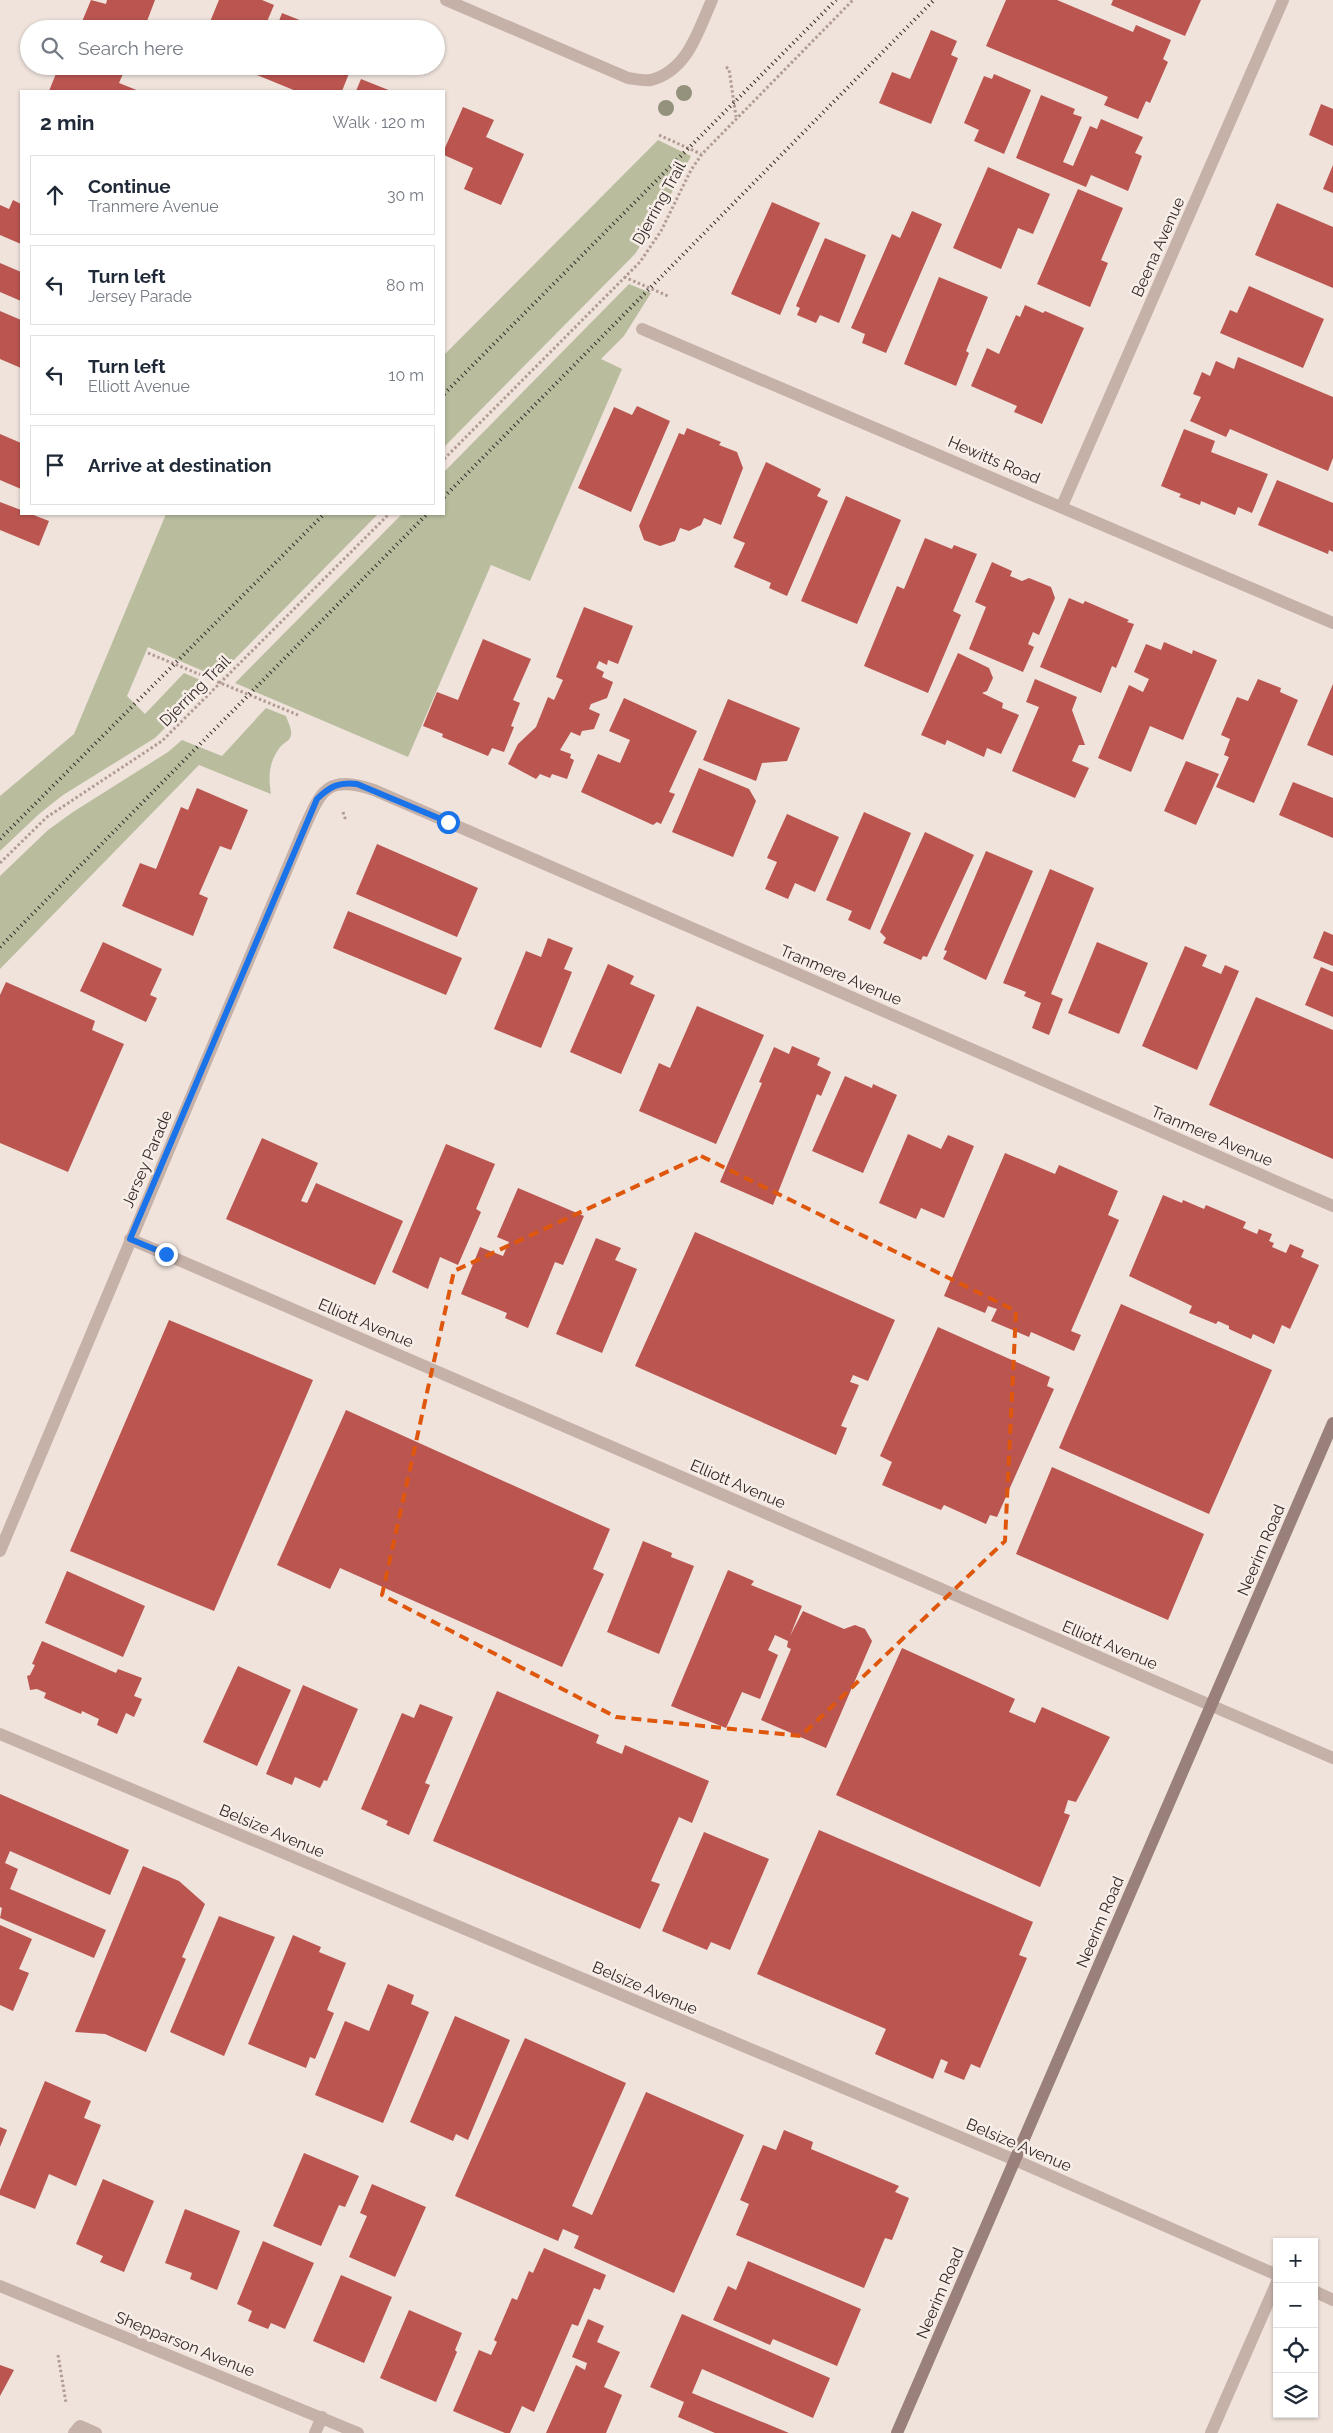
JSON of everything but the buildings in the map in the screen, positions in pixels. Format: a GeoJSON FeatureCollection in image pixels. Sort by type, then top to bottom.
{"type":"FeatureCollection","features":[{"type":"Feature","properties":{"kind":"main road","name":"Neerim Road"},"geometry":{"type":"LineString","coordinates":[[897,2433],[1333,1423]]}},
{"type":"Feature","properties":{"kind":"street"},"geometry":{"type":"LineString","coordinates":[[446,0],[628,78],[650,80],[673,70],[690,50],[712,0]]}},
{"type":"Feature","properties":{"kind":"street","name":"Beena Avenue"},"geometry":{"type":"LineString","coordinates":[[1062,506],[1283,0]]}},
{"type":"Feature","properties":{"kind":"street","name":"Hewitts Road"},"geometry":{"type":"LineString","coordinates":[[642,329],[1062,506],[1333,623]]}},
{"type":"Feature","properties":{"kind":"street","name":"Tranmere Avenue"},"geometry":{"type":"LineString","coordinates":[[333,785],[346,783],[374,790],[1333,1206]]}},
{"type":"Feature","properties":{"kind":"street","name":"Jersey Parade"},"geometry":{"type":"LineString","coordinates":[[0,1551],[308,819],[317,799],[333,785]]}},
{"type":"Feature","properties":{"kind":"street","name":"Elliott Avenue"},"geometry":{"type":"LineString","coordinates":[[130,1239],[1333,1758]]}},
{"type":"Feature","properties":{"kind":"street","name":"Belsize Avenue"},"geometry":{"type":"LineString","coordinates":[[0,1734],[1015,2160],[1273,2273]]}},
{"type":"Feature","properties":{"kind":"street"},"geometry":{"type":"LineString","coordinates":[[1211,2433],[1277,2283]]}},
{"type":"Feature","properties":{"kind":"street","name":"Shepparson Avenue"},"geometry":{"type":"LineString","coordinates":[[0,2286],[358,2433]]}},
{"type":"Feature","properties":{"kind":"street"},"geometry":{"type":"LineString","coordinates":[[1318,2293],[1333,2300]]}},
{"type":"Feature","properties":{"kind":"street"},"geometry":{"type":"LineString","coordinates":[[315,2433],[322,2417]]}},
{"type":"Feature","properties":{"kind":"street"},"geometry":{"type":"LineString","coordinates":[[74,2433],[80,2426],[96,2433]]}},
{"type":"Feature","properties":{"kind":"path","name":"Djerring Trail"},"geometry":{"type":"LineString","coordinates":[[445,458],[640,262],[661,231],[691,170],[702,154],[736,117],[854,0]]}},
{"type":"Feature","properties":{"kind":"path"},"geometry":{"type":"LineString","coordinates":[[726,67],[729,69],[736,117]]}},
{"type":"Feature","properties":{"kind":"path"},"geometry":{"type":"LineString","coordinates":[[659,135],[702,154]]}},
{"type":"Feature","properties":{"kind":"path"},"geometry":{"type":"LineString","coordinates":[[624,277],[668,296]]}},
{"type":"Feature","properties":{"kind":"path","name":"Djerring Trail"},"geometry":{"type":"LineString","coordinates":[[0,863],[47,817],[162,742],[388,515]]}},
{"type":"Feature","properties":{"kind":"path"},"geometry":{"type":"LineString","coordinates":[[148,653],[298,715]]}},
{"type":"Feature","properties":{"kind":"path"},"geometry":{"type":"LineString","coordinates":[[58,2355],[67,2408]]}},
{"type":"Feature","properties":{"kind":"highlighted area"},"geometry":{"type":"Polygon","coordinates":[[[701,1156],[1016,1311],[1005,1541],[801,1736],[616,1717],[382,1595],[454,1271],[701,1156]]]}},
{"type":"Feature","properties":{"kind":"green space"},"geometry":{"type":"Polygon","coordinates":[[[658,140],[691,156],[662,211],[635,254],[445,446],[445,354],[658,140]]]}},
{"type":"Feature","properties":{"kind":"green space"},"geometry":{"type":"Polygon","coordinates":[[[629,284],[651,293],[624,336],[601,359],[622,369],[530,581],[491,565],[408,757],[235,683],[401,515],[445,515],[445,471],[629,284]]]}},
{"type":"Feature","properties":{"kind":"green space"},"geometry":{"type":"Polygon","coordinates":[[[166,515],[377,515],[220,674],[210,674],[148,647],[127,696],[145,714],[184,673],[205,682],[205,688],[155,738],[63,795],[39,814],[0,851],[0,796],[74,734],[166,515]]]}},
{"type":"Feature","properties":{"kind":"green space"},"geometry":{"type":"Polygon","coordinates":[[[266,708],[286,716],[291,733],[290,739],[281,746],[272,763],[270,774],[271,794],[199,765],[0,969],[0,876],[48,830],[168,752],[182,740],[222,756],[266,708]]]}},
{"type":"Feature","properties":{"kind":"railway"},"geometry":{"type":"LineString","coordinates":[[445,393],[836,0]]}},
{"type":"Feature","properties":{"kind":"railway"},"geometry":{"type":"LineString","coordinates":[[445,496],[934,0]]}},
{"type":"Feature","properties":{"kind":"railway"},"geometry":{"type":"LineString","coordinates":[[0,839],[323,515]]}},
{"type":"Feature","properties":{"kind":"railway"},"geometry":{"type":"LineString","coordinates":[[0,947],[426,515]]}},
{"type":"Feature","properties":{"kind":"route"},"geometry":{"type":"LineString","coordinates":[[166,1254],[130,1239],[317,799],[333,785],[357,784],[448,822]]}}]}
